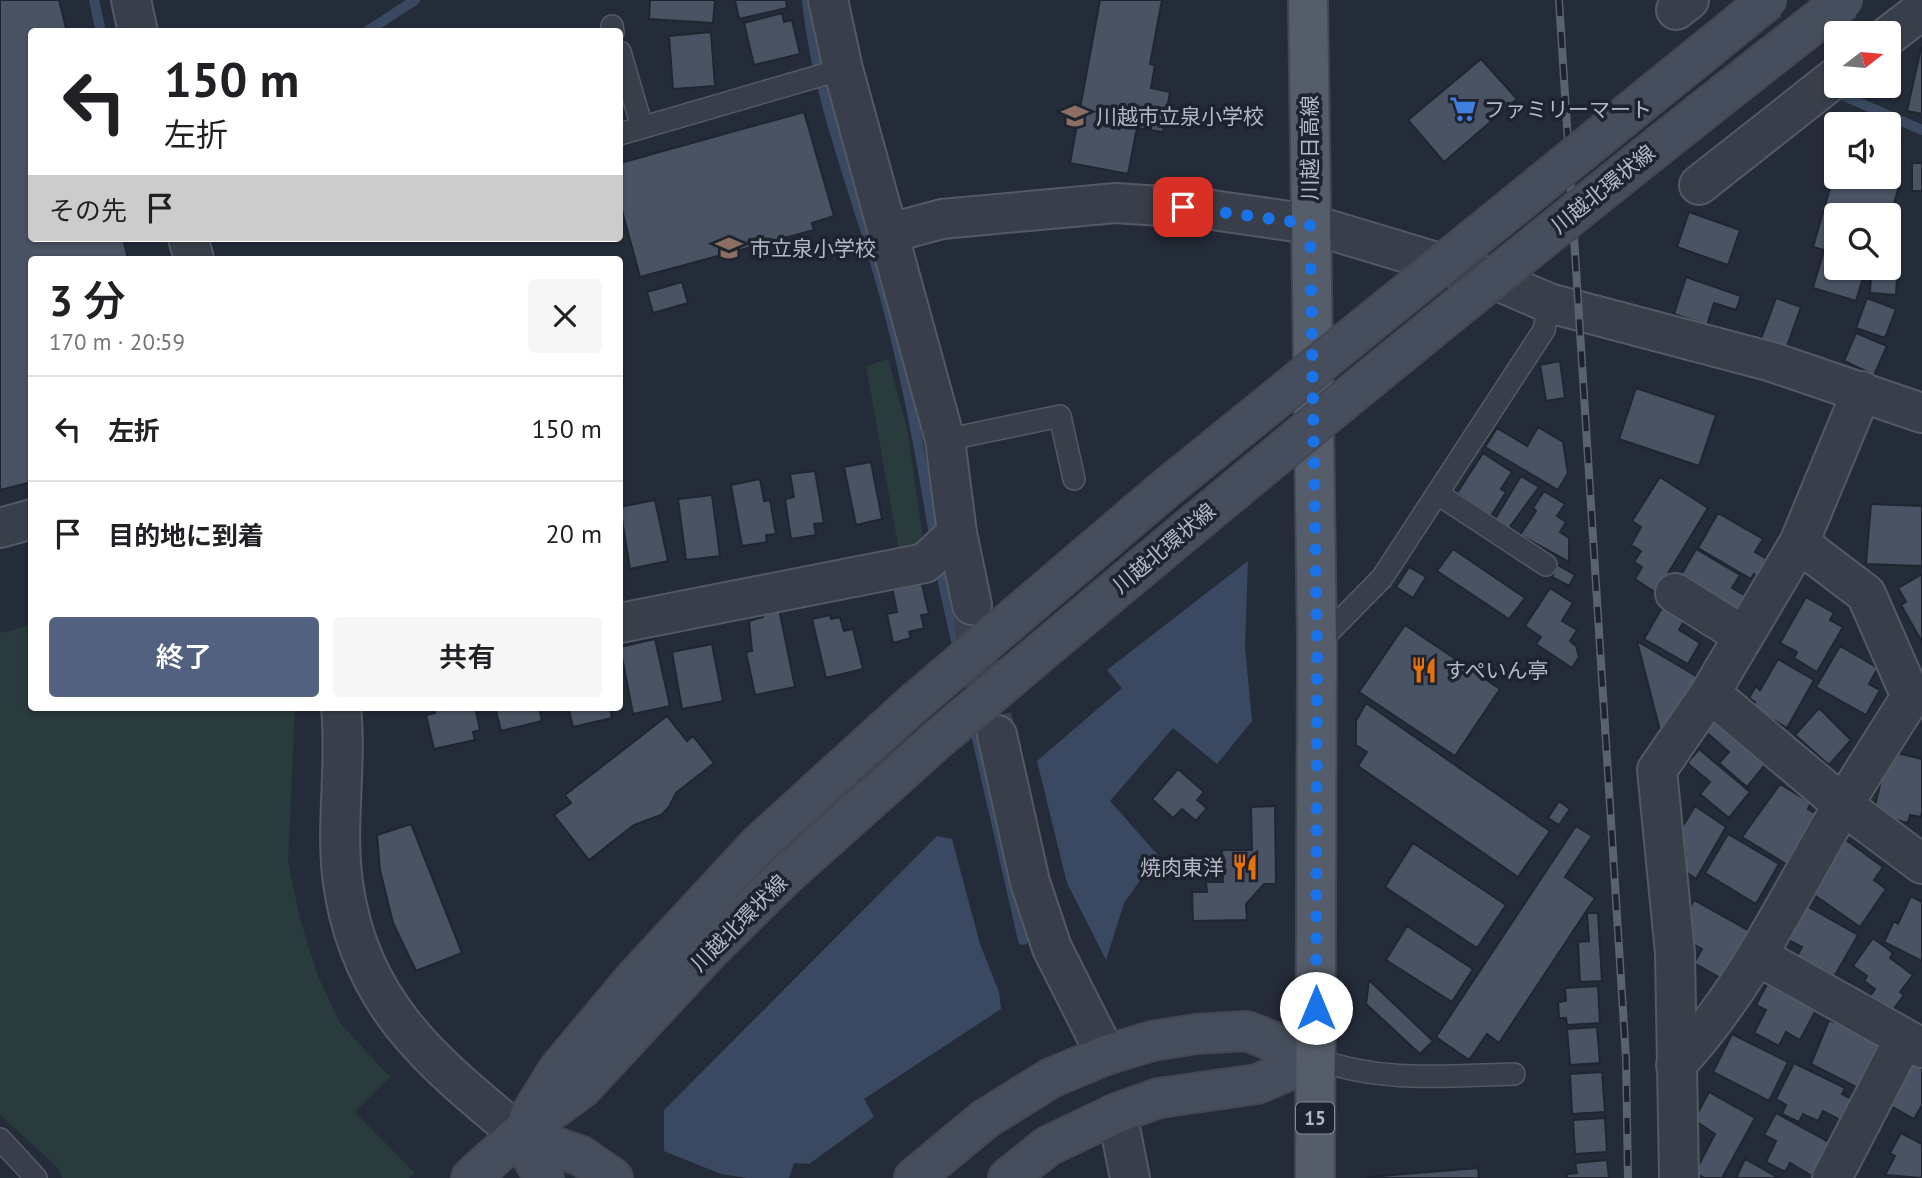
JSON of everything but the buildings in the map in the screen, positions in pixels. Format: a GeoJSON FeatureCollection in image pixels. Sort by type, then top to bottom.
{"type":"FeatureCollection","features":[{"type":"Feature","properties":{"kind":"main road","name":"川越日高線"},"geometry":{"type":"LineString","coordinates":[[1308,0],[1317,644],[1315,1178]]}},
{"type":"Feature","properties":{"kind":"main road","name":"川越北環状線"},"geometry":{"type":"LineString","coordinates":[[519,1134],[558,1070],[685,924],[759,844],[914,703],[1166,489],[1768,0]]}},
{"type":"Feature","properties":{"kind":"main road","name":"川越北環状線"},"geometry":{"type":"LineString","coordinates":[[471,1178],[519,1134],[582,1088],[730,930],[937,740],[1195,522],[1615,178],[1844,0]]}},
{"type":"Feature","properties":{"kind":"main road"},"geometry":{"type":"LineString","coordinates":[[914,1178],[985,1119],[1051,1078],[1106,1055],[1152,1041],[1196,1034],[1247,1031],[1315,1059]]}},
{"type":"Feature","properties":{"kind":"main road"},"geometry":{"type":"LineString","coordinates":[[1007,1178],[1048,1146],[1117,1113],[1160,1098],[1257,1084],[1315,1059]]}},
{"type":"Feature","properties":{"kind":"main road"},"geometry":{"type":"LineString","coordinates":[[519,1134],[544,1178]]}},
{"type":"Feature","properties":{"kind":"main road"},"geometry":{"type":"LineString","coordinates":[[519,1134],[581,1156],[613,1178]]}},
{"type":"Feature","properties":{"kind":"street"},"geometry":{"type":"LineString","coordinates":[[131,0],[137,28]]}},
{"type":"Feature","properties":{"kind":"street"},"geometry":{"type":"LineString","coordinates":[[828,0],[843,69],[945,440],[957,533],[972,605]]}},
{"type":"Feature","properties":{"kind":"street"},"geometry":{"type":"LineString","coordinates":[[1699,185],[1824,87]]}},
{"type":"Feature","properties":{"kind":"street"},"geometry":{"type":"LineString","coordinates":[[890,233],[942,219],[1116,203],[1205,209],[1310,224],[1493,279],[1549,303],[1722,347],[1922,412]]}},
{"type":"Feature","properties":{"kind":"street"},"geometry":{"type":"LineString","coordinates":[[1679,1178],[1675,953],[1657,770],[1710,693],[1799,544],[1862,391]]}},
{"type":"Feature","properties":{"kind":"street"},"geometry":{"type":"LineString","coordinates":[[0,528],[28,520]]}},
{"type":"Feature","properties":{"kind":"street"},"geometry":{"type":"LineString","coordinates":[[623,622],[925,563],[957,533]]}},
{"type":"Feature","properties":{"kind":"street"},"geometry":{"type":"LineString","coordinates":[[1676,1065],[1695,1044],[1758,956],[1843,805],[1911,697],[1866,594],[1799,544]]}},
{"type":"Feature","properties":{"kind":"street"},"geometry":{"type":"LineString","coordinates":[[1675,593],[1744,636]]}},
{"type":"Feature","properties":{"kind":"street"},"geometry":{"type":"LineString","coordinates":[[1710,693],[1843,805],[1922,864]]}},
{"type":"Feature","properties":{"kind":"street"},"geometry":{"type":"LineString","coordinates":[[341,711],[343,882],[355,934],[372,980],[392,1014],[445,1072],[519,1134]]}},
{"type":"Feature","properties":{"kind":"street"},"geometry":{"type":"LineString","coordinates":[[998,735],[1030,882],[1052,948],[1106,1055]]}},
{"type":"Feature","properties":{"kind":"street"},"geometry":{"type":"LineString","coordinates":[[1758,956],[1913,1044],[1832,1178]]}},
{"type":"Feature","properties":{"kind":"street"},"geometry":{"type":"LineString","coordinates":[[1117,1113],[1130,1178]]}},
{"type":"Feature","properties":{"kind":"lane"},"geometry":{"type":"LineString","coordinates":[[623,62],[642,127]]}},
{"type":"Feature","properties":{"kind":"lane"},"geometry":{"type":"LineString","coordinates":[[623,133],[843,69]]}},
{"type":"Feature","properties":{"kind":"lane"},"geometry":{"type":"LineString","coordinates":[[1317,644],[1382,578],[1544,330],[1549,303]]}},
{"type":"Feature","properties":{"kind":"lane"},"geometry":{"type":"LineString","coordinates":[[945,440],[1060,416],[1074,479]]}},
{"type":"Feature","properties":{"kind":"lane"},"geometry":{"type":"LineString","coordinates":[[1438,494],[1546,565]]}},
{"type":"Feature","properties":{"kind":"lane"},"geometry":{"type":"LineString","coordinates":[[1315,1059],[1350,1071],[1398,1078],[1514,1074]]}},
{"type":"Feature","properties":{"kind":"lane"},"geometry":{"type":"LineString","coordinates":[[0,1139],[36,1178]]}},
{"type":"Feature","properties":{"kind":"shaded area"},"geometry":{"type":"Polygon","coordinates":[[[888,359],[907,428],[924,545],[899,551],[866,366],[888,359]]]}},
{"type":"Feature","properties":{"kind":"shaded area"},"geometry":{"type":"Polygon","coordinates":[[[28,626],[28,711],[295,711],[288,862],[300,919],[318,976],[340,1023],[390,1077],[355,1112],[415,1173],[409,1178],[62,1178],[59,1169],[0,1115],[0,633],[28,626]]]}},
{"type":"Feature","properties":{"kind":"water"},"geometry":{"type":"Polygon","coordinates":[[[1248,561],[1245,647],[1252,721],[1217,764],[1173,728],[1110,801],[1158,855],[1124,903],[1106,960],[1067,883],[1037,761],[1122,688],[1107,670],[1248,561]]]}},
{"type":"Feature","properties":{"kind":"water"},"geometry":{"type":"Polygon","coordinates":[[[937,836],[952,839],[980,944],[999,992],[1001,1009],[864,1099],[874,1117],[809,1164],[794,1163],[789,1178],[748,1178],[721,1174],[664,1151],[664,1110],[937,836]]]}},
{"type":"Feature","properties":{"kind":"waterway"},"geometry":{"type":"LineString","coordinates":[[94,0],[100,28]]}},
{"type":"Feature","properties":{"kind":"waterway"},"geometry":{"type":"LineString","coordinates":[[372,28],[415,0]]}},
{"type":"Feature","properties":{"kind":"waterway"},"geometry":{"type":"LineString","coordinates":[[807,0],[818,69],[878,272],[904,372],[935,541]]}},
{"type":"Feature","properties":{"kind":"waterway"},"geometry":{"type":"LineString","coordinates":[[1849,98],[1922,130]]}},
{"type":"Feature","properties":{"kind":"waterway"},"geometry":{"type":"LineString","coordinates":[[938,561],[959,654]]}},
{"type":"Feature","properties":{"kind":"waterway"},"geometry":{"type":"LineString","coordinates":[[973,721],[1023,940]]}},
{"type":"Feature","properties":{"kind":"tunnel"},"geometry":{"type":"LineString","coordinates":[[972,605],[977,654],[995,727]]}},
{"type":"Feature","properties":{"kind":"railway"},"geometry":{"type":"LineString","coordinates":[[1559,0],[1626,1058],[1628,1178]]}},
{"type":"Feature","properties":{"kind":"place","name":"ファミリーマート"},"geometry":{"type":"Point","coordinates":[1463,109]}},
{"type":"Feature","properties":{"kind":"place","name":"川越市立泉小学校"},"geometry":{"type":"Point","coordinates":[1075,116]}},
{"type":"Feature","properties":{"kind":"place","name":"市立泉小学校"},"geometry":{"type":"Point","coordinates":[729,248]}},
{"type":"Feature","properties":{"kind":"place","name":"すぺいん亭"},"geometry":{"type":"Point","coordinates":[1424,670]}},
{"type":"Feature","properties":{"kind":"place","name":"焼肉東洋"},"geometry":{"type":"Point","coordinates":[1245,867]}},
{"type":"Feature","properties":{"kind":"route"},"geometry":{"type":"LineString","coordinates":[[1183,207],[1310,224],[1317,644],[1316,1008]]}}]}
